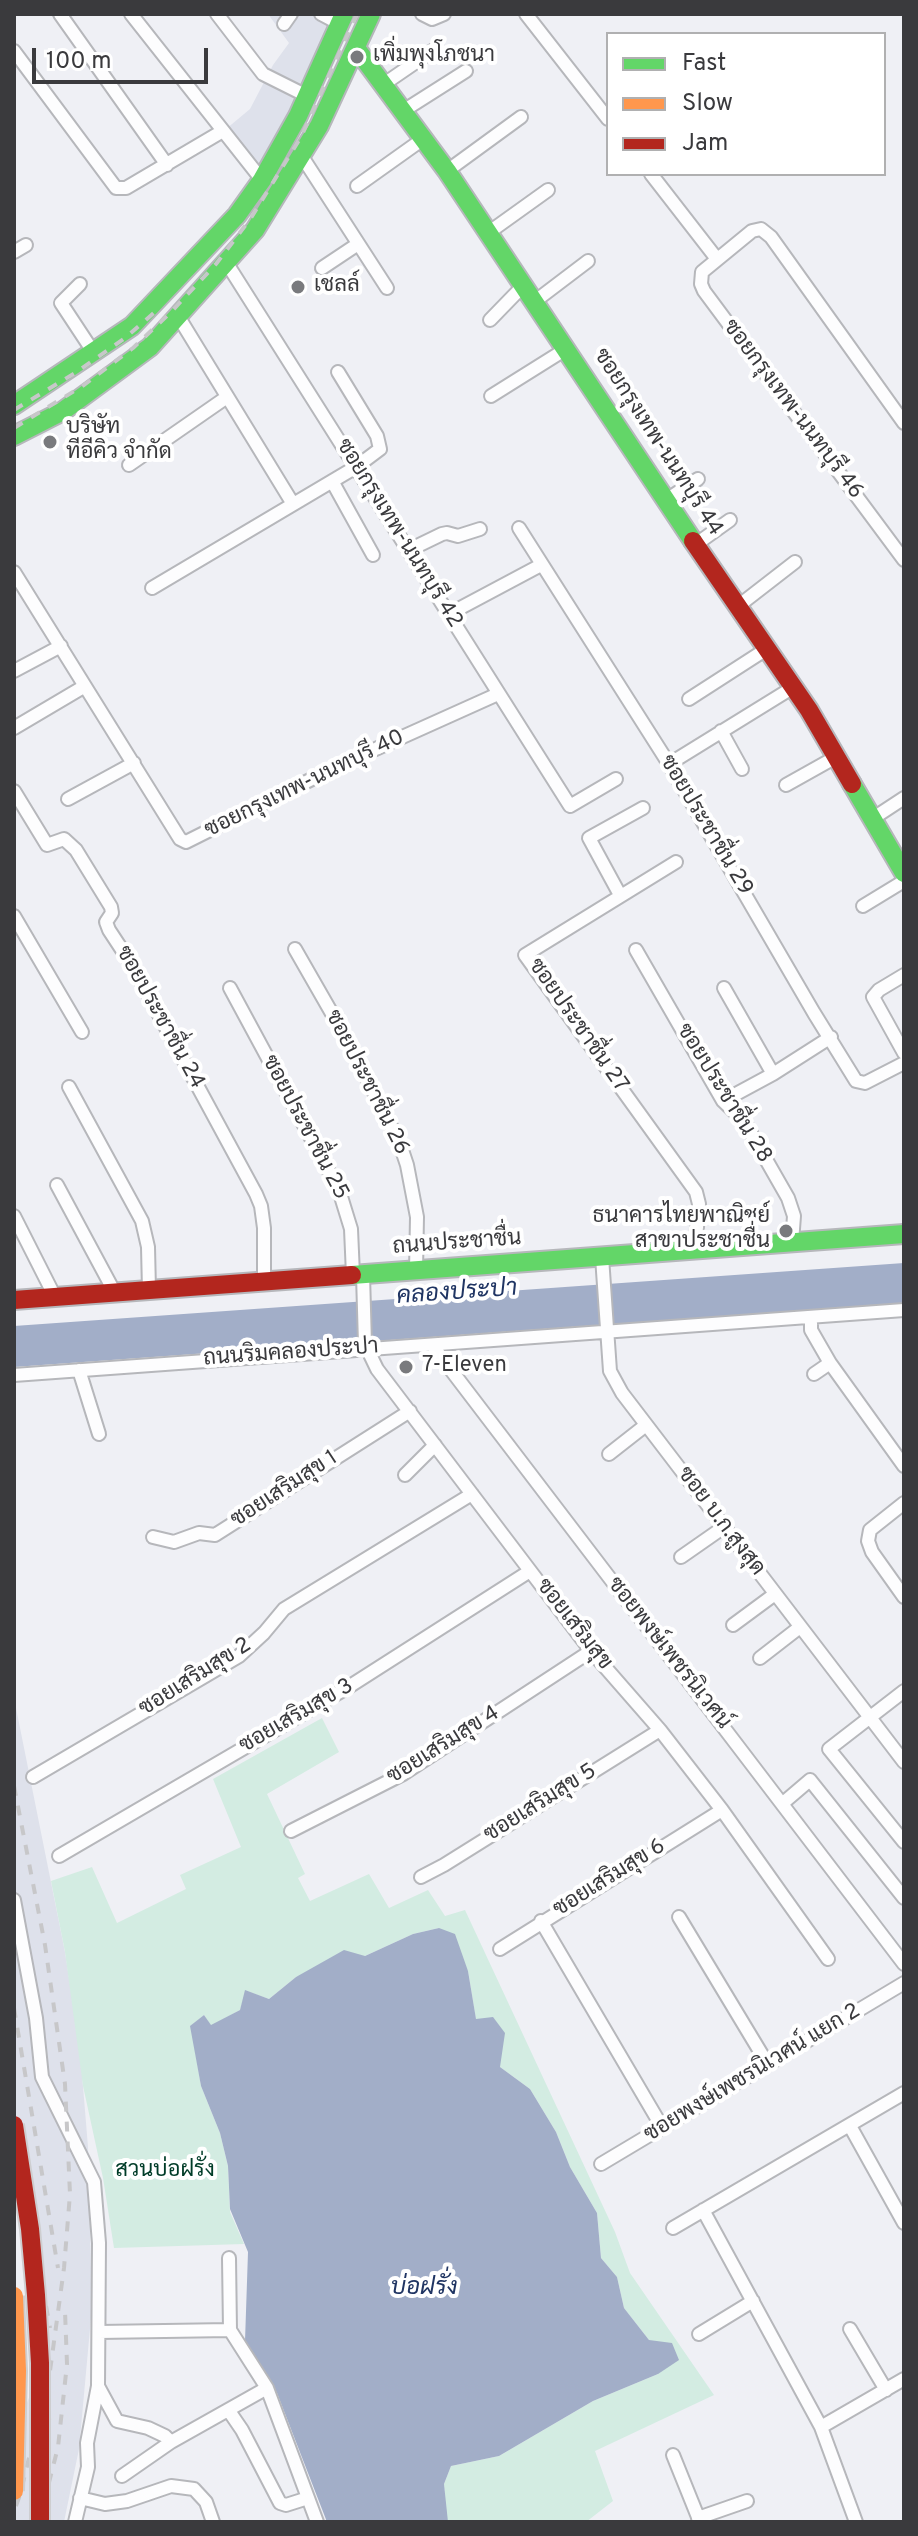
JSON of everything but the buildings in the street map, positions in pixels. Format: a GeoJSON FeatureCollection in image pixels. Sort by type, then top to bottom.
{"type":"FeatureCollection","features":[{"type":"Feature","properties":{"kind":"main road"},"geometry":{"type":"LineString","coordinates":[[14,436],[63,411],[150,347],[255,230],[336,91],[371,14]]}},
{"type":"Feature","properties":{"kind":"main road"},"geometry":{"type":"LineString","coordinates":[[14,405],[132,326],[237,215],[262,180],[311,88],[343,17]]}},
{"type":"Feature","properties":{"kind":"main road","name":"ซอยกรุงเทพ-นนทบุรี 44"},"geometry":{"type":"LineString","coordinates":[[356,48],[447,171],[765,650],[809,710],[904,873]]}},
{"type":"Feature","properties":{"kind":"main road"},"geometry":{"type":"LineString","coordinates":[[311,88],[327,80],[336,91]]}},
{"type":"Feature","properties":{"kind":"main road"},"geometry":{"type":"LineString","coordinates":[[96,351],[105,370],[114,373]]}},
{"type":"Feature","properties":{"kind":"main road","name":"ถนนประชาชื่น"},"geometry":{"type":"LineString","coordinates":[[14,1300],[904,1234]]}},
{"type":"Feature","properties":{"kind":"main road"},"geometry":{"type":"LineString","coordinates":[[14,2125],[30,2229],[36,2295],[40,2363],[40,2522]]}},
{"type":"Feature","properties":{"kind":"main road"},"geometry":{"type":"LineString","coordinates":[[14,2296],[17,2371],[14,2491]]}},
{"type":"Feature","properties":{"kind":"street"},"geometry":{"type":"LineString","coordinates":[[60,14],[167,165]]}},
{"type":"Feature","properties":{"kind":"street"},"geometry":{"type":"LineString","coordinates":[[217,14],[263,74],[311,88]]}},
{"type":"Feature","properties":{"kind":"street"},"geometry":{"type":"LineString","coordinates":[[321,14],[343,17]]}},
{"type":"Feature","properties":{"kind":"street"},"geometry":{"type":"LineString","coordinates":[[422,14],[432,19],[444,14]]}},
{"type":"Feature","properties":{"kind":"street"},"geometry":{"type":"LineString","coordinates":[[526,14],[606,112]]}},
{"type":"Feature","properties":{"kind":"street"},"geometry":{"type":"LineString","coordinates":[[134,15],[221,132],[262,180]]}},
{"type":"Feature","properties":{"kind":"street"},"geometry":{"type":"LineString","coordinates":[[384,84],[435,49]]}},
{"type":"Feature","properties":{"kind":"street"},"geometry":{"type":"LineString","coordinates":[[14,51],[112,185],[120,189],[221,132]]}},
{"type":"Feature","properties":{"kind":"street"},"geometry":{"type":"LineString","coordinates":[[403,111],[466,71]]}},
{"type":"Feature","properties":{"kind":"street"},"geometry":{"type":"LineString","coordinates":[[447,171],[521,117]]}},
{"type":"Feature","properties":{"kind":"street"},"geometry":{"type":"LineString","coordinates":[[357,186],[423,139]]}},
{"type":"Feature","properties":{"kind":"street"},"geometry":{"type":"LineString","coordinates":[[301,155],[387,288]]}},
{"type":"Feature","properties":{"kind":"street"},"geometry":{"type":"LineString","coordinates":[[653,176],[717,259]]}},
{"type":"Feature","properties":{"kind":"street"},"geometry":{"type":"LineString","coordinates":[[488,233],[548,190]]}},
{"type":"Feature","properties":{"kind":"street","name":"ซอยกรุงเทพ-นนทบุรี 46"},"geometry":{"type":"LineString","coordinates":[[904,423],[771,237],[761,229],[752,231],[702,272],[704,291],[904,560]]}},
{"type":"Feature","properties":{"kind":"street"},"geometry":{"type":"LineString","coordinates":[[322,268],[358,244]]}},
{"type":"Feature","properties":{"kind":"street"},"geometry":{"type":"LineString","coordinates":[[534,302],[588,261]]}},
{"type":"Feature","properties":{"kind":"street","name":"ซอยกรุงเทพ-นนทบุรี 42"},"geometry":{"type":"LineString","coordinates":[[226,262],[570,806],[616,779]]}},
{"type":"Feature","properties":{"kind":"street"},"geometry":{"type":"LineString","coordinates":[[80,284],[61,303],[96,351]]}},
{"type":"Feature","properties":{"kind":"street"},"geometry":{"type":"LineString","coordinates":[[490,320],[523,286]]}},
{"type":"Feature","properties":{"kind":"street"},"geometry":{"type":"LineString","coordinates":[[178,316],[293,504]]}},
{"type":"Feature","properties":{"kind":"street"},"geometry":{"type":"LineString","coordinates":[[491,396],[566,349]]}},
{"type":"Feature","properties":{"kind":"street"},"geometry":{"type":"LineString","coordinates":[[152,588],[377,453],[380,444],[338,372]]}},
{"type":"Feature","properties":{"kind":"street"},"geometry":{"type":"LineString","coordinates":[[129,465],[227,397]]}},
{"type":"Feature","properties":{"kind":"street"},"geometry":{"type":"LineString","coordinates":[[665,501],[698,479]]}},
{"type":"Feature","properties":{"kind":"street"},"geometry":{"type":"LineString","coordinates":[[332,481],[373,555]]}},
{"type":"Feature","properties":{"kind":"street"},"geometry":{"type":"LineString","coordinates":[[695,545],[730,520]]}},
{"type":"Feature","properties":{"kind":"street","name":"ซอยประชาชื่น 29"},"geometry":{"type":"LineString","coordinates":[[519,528],[669,764],[856,1081],[861,1084],[904,1063]]}},
{"type":"Feature","properties":{"kind":"street"},"geometry":{"type":"LineString","coordinates":[[409,550],[442,534],[463,536],[480,529]]}},
{"type":"Feature","properties":{"kind":"street"},"geometry":{"type":"LineString","coordinates":[[737,607],[795,562]]}},
{"type":"Feature","properties":{"kind":"street"},"geometry":{"type":"LineString","coordinates":[[449,614],[541,565]]}},
{"type":"Feature","properties":{"kind":"street","name":"ซอยกรุงเทพ-นนทบุรี 40"},"geometry":{"type":"LineString","coordinates":[[14,572],[180,839],[186,842],[340,765],[498,694]]}},
{"type":"Feature","properties":{"kind":"street"},"geometry":{"type":"LineString","coordinates":[[14,671],[61,646]]}},
{"type":"Feature","properties":{"kind":"street"},"geometry":{"type":"LineString","coordinates":[[689,699],[765,650]]}},
{"type":"Feature","properties":{"kind":"street"},"geometry":{"type":"LineString","coordinates":[[14,728],[85,686]]}},
{"type":"Feature","properties":{"kind":"street"},"geometry":{"type":"LineString","coordinates":[[669,764],[792,688]]}},
{"type":"Feature","properties":{"kind":"street"},"geometry":{"type":"LineString","coordinates":[[721,731],[742,769]]}},
{"type":"Feature","properties":{"kind":"street"},"geometry":{"type":"LineString","coordinates":[[786,785],[836,757]]}},
{"type":"Feature","properties":{"kind":"street"},"geometry":{"type":"LineString","coordinates":[[68,799],[134,763]]}},
{"type":"Feature","properties":{"kind":"street","name":"ซอยประชาชื่น 24"},"geometry":{"type":"LineString","coordinates":[[14,791],[47,845],[64,839],[76,850],[111,907],[112,913],[106,922],[109,930],[132,965],[261,1206],[264,1282]]}},
{"type":"Feature","properties":{"kind":"street"},"geometry":{"type":"LineString","coordinates":[[872,819],[904,798]]}},
{"type":"Feature","properties":{"kind":"street"},"geometry":{"type":"LineString","coordinates":[[620,895],[589,838],[643,808]]}},
{"type":"Feature","properties":{"kind":"street","name":"ซอยประชาชื่น 27"},"geometry":{"type":"LineString","coordinates":[[676,862],[525,955],[696,1192],[699,1204],[695,1250]]}},
{"type":"Feature","properties":{"kind":"street"},"geometry":{"type":"LineString","coordinates":[[863,906],[904,881]]}},
{"type":"Feature","properties":{"kind":"street"},"geometry":{"type":"LineString","coordinates":[[14,916],[82,1032]]}},
{"type":"Feature","properties":{"kind":"street","name":"ซอยประชาชื่น 26"},"geometry":{"type":"LineString","coordinates":[[295,949],[350,1045],[400,1144],[417,1217],[416,1271]]}},
{"type":"Feature","properties":{"kind":"street","name":"ซอยประชาชื่น 28"},"geometry":{"type":"LineString","coordinates":[[636,950],[723,1101],[744,1121],[788,1198],[794,1216],[792,1242]]}},
{"type":"Feature","properties":{"kind":"street"},"geometry":{"type":"LineString","coordinates":[[904,975],[873,997],[904,1053]]}},
{"type":"Feature","properties":{"kind":"street","name":"ซอยประชาชื่น 25"},"geometry":{"type":"LineString","coordinates":[[230,988],[339,1190],[351,1229],[358,1275]]}},
{"type":"Feature","properties":{"kind":"street"},"geometry":{"type":"LineString","coordinates":[[724,988],[773,1074]]}},
{"type":"Feature","properties":{"kind":"street"},"geometry":{"type":"LineString","coordinates":[[723,1101],[831,1037]]}},
{"type":"Feature","properties":{"kind":"street"},"geometry":{"type":"LineString","coordinates":[[69,1087],[142,1221],[148,1247],[149,1290]]}},
{"type":"Feature","properties":{"kind":"street"},"geometry":{"type":"LineString","coordinates":[[57,1185],[115,1293]]}},
{"type":"Feature","properties":{"kind":"street"},"geometry":{"type":"LineString","coordinates":[[14,1216],[55,1297]]}},
{"type":"Feature","properties":{"kind":"street","name":"ซอย บ.ก.สูงสุด"},"geometry":{"type":"LineString","coordinates":[[602,1257],[610,1371],[622,1393],[904,1762]]}},
{"type":"Feature","properties":{"kind":"street"},"geometry":{"type":"LineString","coordinates":[[358,1275],[364,1299],[365,1346]]}},
{"type":"Feature","properties":{"kind":"street","name":"ถนนริมคลองประปา"},"geometry":{"type":"LineString","coordinates":[[14,1375],[365,1346],[432,1345],[904,1310]]}},
{"type":"Feature","properties":{"kind":"street"},"geometry":{"type":"LineString","coordinates":[[811,1317],[811,1330],[830,1363],[904,1466]]}},
{"type":"Feature","properties":{"kind":"street","name":"ซอยพงษ์เพชรนิเวศน์"},"geometry":{"type":"LineString","coordinates":[[432,1345],[904,1964]]}},
{"type":"Feature","properties":{"kind":"street","name":"ซอยเสริมสุข"},"geometry":{"type":"LineString","coordinates":[[365,1346],[377,1369],[591,1651],[660,1730],[722,1810],[828,1959]]}},
{"type":"Feature","properties":{"kind":"street"},"geometry":{"type":"LineString","coordinates":[[814,1374],[830,1363]]}},
{"type":"Feature","properties":{"kind":"street"},"geometry":{"type":"LineString","coordinates":[[79,1370],[99,1434]]}},
{"type":"Feature","properties":{"kind":"street","name":"ซอยเสริมสุข 1"},"geometry":{"type":"LineString","coordinates":[[153,1537],[174,1542],[199,1533],[215,1535],[410,1411]]}},
{"type":"Feature","properties":{"kind":"street"},"geometry":{"type":"LineString","coordinates":[[609,1454],[646,1425]]}},
{"type":"Feature","properties":{"kind":"street"},"geometry":{"type":"LineString","coordinates":[[405,1475],[435,1445]]}},
{"type":"Feature","properties":{"kind":"street","name":"ซอยเสริมสุข 2"},"geometry":{"type":"LineString","coordinates":[[33,1777],[239,1656],[284,1609],[472,1494]]}},
{"type":"Feature","properties":{"kind":"street"},"geometry":{"type":"LineString","coordinates":[[904,1503],[870,1530],[868,1541],[872,1552],[904,1597]]}},
{"type":"Feature","properties":{"kind":"street"},"geometry":{"type":"LineString","coordinates":[[681,1557],[724,1527]]}},
{"type":"Feature","properties":{"kind":"street","name":"ซอยเสริมสุข 3"},"geometry":{"type":"LineString","coordinates":[[59,1856],[350,1686],[530,1571]]}},
{"type":"Feature","properties":{"kind":"street"},"geometry":{"type":"LineString","coordinates":[[733,1625],[775,1594]]}},
{"type":"Feature","properties":{"kind":"street"},"geometry":{"type":"LineString","coordinates":[[760,1658],[800,1627]]}},
{"type":"Feature","properties":{"kind":"street","name":"ซอยเสริมสุข 4"},"geometry":{"type":"LineString","coordinates":[[291,1831],[403,1774],[591,1651]]}},
{"type":"Feature","properties":{"kind":"street"},"geometry":{"type":"LineString","coordinates":[[903,1839],[829,1749],[904,1691]]}},
{"type":"Feature","properties":{"kind":"street","name":"ซอยเสริมสุข 5"},"geometry":{"type":"LineString","coordinates":[[421,1877],[660,1730]]}},
{"type":"Feature","properties":{"kind":"street"},"geometry":{"type":"LineString","coordinates":[[783,1803],[810,1780],[904,1898]]}},
{"type":"Feature","properties":{"kind":"street","name":"ซอยเสริมสุข 6"},"geometry":{"type":"LineString","coordinates":[[500,1949],[722,1810]]}},
{"type":"Feature","properties":{"kind":"street"},"geometry":{"type":"LineString","coordinates":[[14,1900],[36,2018],[42,2077],[94,2182],[99,2243],[98,2386],[87,2443],[88,2467],[75,2522]]}},
{"type":"Feature","properties":{"kind":"street"},"geometry":{"type":"LineString","coordinates":[[679,1917],[767,2063]]}},
{"type":"Feature","properties":{"kind":"street"},"geometry":{"type":"LineString","coordinates":[[541,1921],[662,2127]]}},
{"type":"Feature","properties":{"kind":"street","name":"ซอยพงษ์เพชรนิเวศน์ แยก 2"},"geometry":{"type":"LineString","coordinates":[[601,2164],[904,1983]]}},
{"type":"Feature","properties":{"kind":"street"},"geometry":{"type":"LineString","coordinates":[[673,2228],[904,2093]]}},
{"type":"Feature","properties":{"kind":"street"},"geometry":{"type":"LineString","coordinates":[[850,2126],[904,2223]]}},
{"type":"Feature","properties":{"kind":"street"},"geometry":{"type":"LineString","coordinates":[[703,2210],[821,2427],[856,2522]]}},
{"type":"Feature","properties":{"kind":"street"},"geometry":{"type":"LineString","coordinates":[[229,2258],[230,2330],[267,2388],[317,2522]]}},
{"type":"Feature","properties":{"kind":"street"},"geometry":{"type":"LineString","coordinates":[[699,2334],[753,2301]]}},
{"type":"Feature","properties":{"kind":"street"},"geometry":{"type":"LineString","coordinates":[[850,2329],[886,2390]]}},
{"type":"Feature","properties":{"kind":"street"},"geometry":{"type":"LineString","coordinates":[[99,2332],[230,2330]]}},
{"type":"Feature","properties":{"kind":"street"},"geometry":{"type":"LineString","coordinates":[[821,2427],[904,2379]]}},
{"type":"Feature","properties":{"kind":"street"},"geometry":{"type":"LineString","coordinates":[[98,2386],[117,2421],[148,2428],[171,2442]]}},
{"type":"Feature","properties":{"kind":"street"},"geometry":{"type":"LineString","coordinates":[[122,2476],[171,2442],[267,2388]]}},
{"type":"Feature","properties":{"kind":"street"},"geometry":{"type":"LineString","coordinates":[[229,2411],[280,2503],[286,2505],[308,2498]]}},
{"type":"Feature","properties":{"kind":"street"},"geometry":{"type":"LineString","coordinates":[[673,2455],[699,2520],[747,2501]]}},
{"type":"Feature","properties":{"kind":"street"},"geometry":{"type":"LineString","coordinates":[[80,2498],[105,2504],[127,2501],[171,2486],[194,2489],[206,2502],[213,2522]]}},
{"type":"Feature","properties":{"kind":"shaded area"},"geometry":{"type":"Polygon","coordinates":[[[268,14],[337,14],[293,115],[258,171],[226,129],[250,109],[273,65],[289,43],[268,14]]]}},
{"type":"Feature","properties":{"kind":"shaded area"},"geometry":{"type":"Polygon","coordinates":[[[14,1698],[65,1952],[80,2050],[88,2147],[92,2307],[79,2449],[64,2522],[14,2522],[14,2437],[30,2395],[28,2289],[14,2167],[14,1698]]]}},
{"type":"Feature","properties":{"kind":"green space","name":"สวนบ่อฝรั่ง"},"geometry":{"type":"Polygon","coordinates":[[[322,1718],[339,1752],[267,1794],[305,1874],[298,1878],[310,1901],[369,1874],[389,1908],[428,1890],[445,1916],[465,1910],[615,2232],[630,2273],[714,2395],[595,2451],[613,2501],[586,2522],[448,2522],[446,2518],[444,2484],[451,2466],[499,2456],[593,2401],[658,2374],[649,2340],[624,2308],[617,2277],[601,2258],[597,2213],[570,2167],[556,2132],[530,2089],[500,2067],[476,2020],[468,1971],[439,1928],[413,1934],[365,1956],[296,1977],[269,1999],[246,1991],[240,2010],[211,2026],[204,2015],[191,2026],[201,2086],[220,2133],[228,2166],[230,2212],[244,2244],[114,2248],[83,2086],[65,1952],[51,1881],[92,1867],[117,1923],[186,1889],[180,1875],[241,1847],[213,1779],[322,1718]]]}},
{"type":"Feature","properties":{"kind":"water"},"geometry":{"type":"Polygon","coordinates":[[[904,1263],[904,1303],[14,1367],[14,1326],[904,1263]]]}},
{"type":"Feature","properties":{"kind":"water","name":"บ่อฝรั่ง"},"geometry":{"type":"Polygon","coordinates":[[[439,1928],[455,1934],[468,1971],[476,2019],[493,2017],[505,2033],[500,2067],[530,2089],[556,2132],[570,2167],[597,2213],[601,2258],[617,2277],[624,2308],[649,2340],[672,2343],[679,2360],[658,2374],[593,2401],[499,2456],[451,2466],[444,2484],[448,2522],[327,2522],[277,2393],[245,2341],[248,2252],[230,2209],[228,2166],[220,2133],[201,2086],[190,2026],[204,2015],[211,2025],[240,2010],[245,1990],[269,1999],[296,1977],[344,1950],[365,1956],[413,1934],[439,1928]]]}},
{"type":"Feature","properties":{"kind":"railway"},"geometry":{"type":"LineString","coordinates":[[14,428],[84,385],[133,348],[216,264],[251,218],[301,137],[357,14]]}},
{"type":"Feature","properties":{"kind":"railway"},"geometry":{"type":"LineString","coordinates":[[14,410],[75,373],[125,338],[155,312]]}},
{"type":"Feature","properties":{"kind":"railway"},"geometry":{"type":"LineString","coordinates":[[14,1786],[45,1945],[65,2084],[70,2194],[50,2371],[14,2511]]}},
{"type":"Feature","properties":{"kind":"railway"},"geometry":{"type":"LineString","coordinates":[[14,2008],[58,2268]]}},
{"type":"Feature","properties":{"kind":"railway"},"geometry":{"type":"LineString","coordinates":[[14,2129],[50,2328]]}},
{"type":"Feature","properties":{"kind":"railway"},"geometry":{"type":"LineString","coordinates":[[39,2522],[58,2447],[67,2364],[65,2311]]}},
{"type":"Feature","properties":{"kind":"railway"},"geometry":{"type":"LineString","coordinates":[[43,2468],[50,2412]]}},
{"type":"Feature","properties":{"kind":"traffic: fast"},"geometry":{"type":"LineString","coordinates":[[14,405],[132,326],[237,215],[262,180],[298,116],[344,14]]}},
{"type":"Feature","properties":{"kind":"traffic: fast"},"geometry":{"type":"LineString","coordinates":[[14,436],[63,411],[150,347],[255,230],[319,126],[371,14]]}},
{"type":"Feature","properties":{"kind":"traffic: fast"},"geometry":{"type":"LineString","coordinates":[[356,48],[447,171],[693,541]]}},
{"type":"Feature","properties":{"kind":"traffic: fast"},"geometry":{"type":"LineString","coordinates":[[852,784],[904,873]]}},
{"type":"Feature","properties":{"kind":"traffic: fast"},"geometry":{"type":"LineString","coordinates":[[352,1275],[904,1234]]}},
{"type":"Feature","properties":{"kind":"traffic: jam"},"geometry":{"type":"LineString","coordinates":[[693,541],[809,710],[852,784]]}},
{"type":"Feature","properties":{"kind":"traffic: jam"},"geometry":{"type":"LineString","coordinates":[[14,1300],[352,1275]]}},
{"type":"Feature","properties":{"kind":"traffic: jam"},"geometry":{"type":"LineString","coordinates":[[14,2125],[30,2229],[36,2295],[40,2363],[40,2522]]}},
{"type":"Feature","properties":{"kind":"traffic: slow"},"geometry":{"type":"LineString","coordinates":[[14,2296],[17,2371],[14,2491]]}},
{"type":"Feature","properties":{"kind":"place","name":"เพิ่มพุงโภชนา"},"geometry":{"type":"Point","coordinates":[357,57]}},
{"type":"Feature","properties":{"kind":"place","name":"เชลล์"},"geometry":{"type":"Point","coordinates":[298,287]}},
{"type":"Feature","properties":{"kind":"place","name":"บริษัท ทีอีคิว จำกัด"},"geometry":{"type":"Point","coordinates":[50,442]}},
{"type":"Feature","properties":{"kind":"place","name":"ธนาคารไทยพาณิชย์ สาขาประชาชื่น"},"geometry":{"type":"Point","coordinates":[786,1231]}},
{"type":"Feature","properties":{"kind":"place","name":"7-Eleven"},"geometry":{"type":"Point","coordinates":[406,1367]}},
{"type":"Feature","properties":{"kind":"water label","name":"คลองประปา"},"geometry":{"type":"Point","coordinates":[457,1294]}}]}
